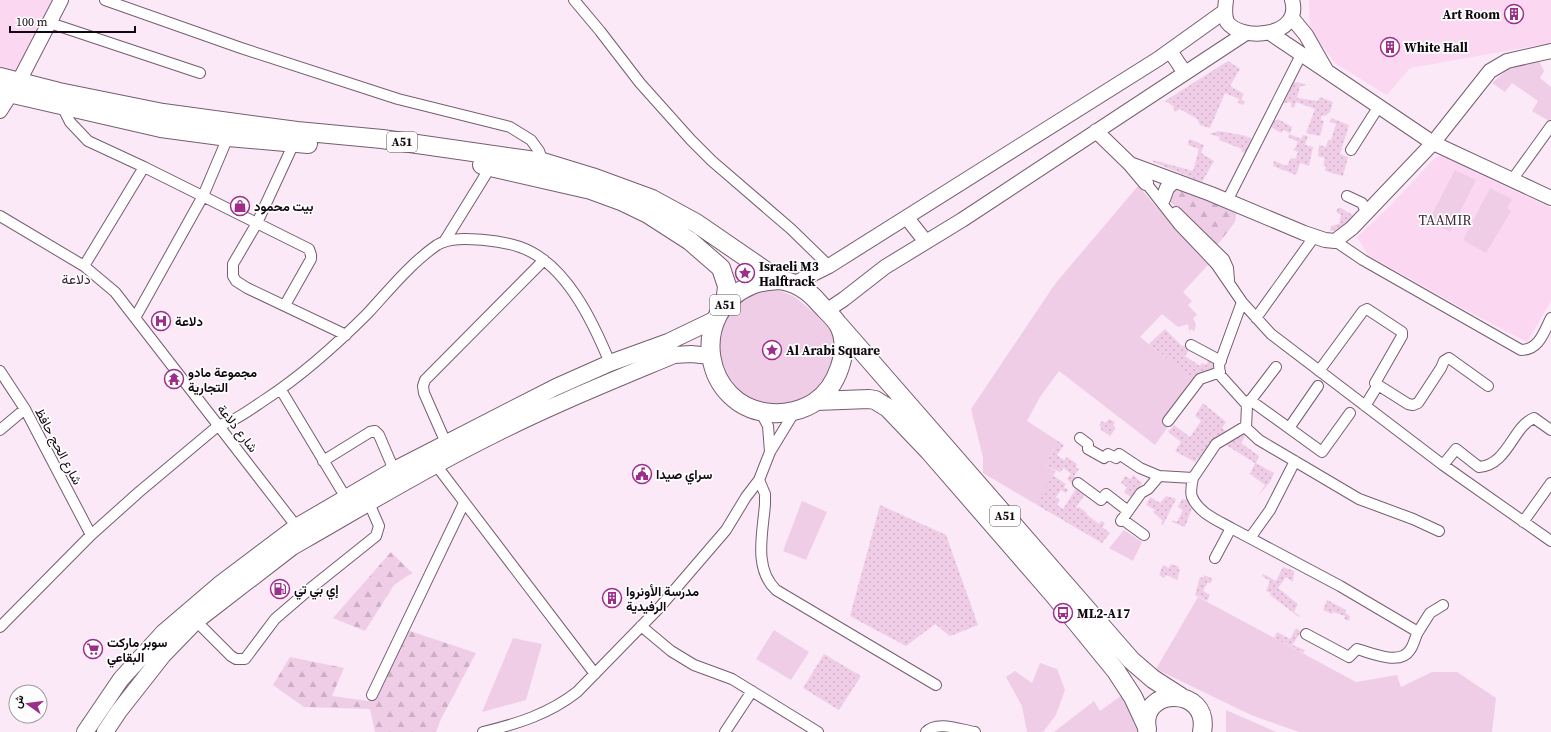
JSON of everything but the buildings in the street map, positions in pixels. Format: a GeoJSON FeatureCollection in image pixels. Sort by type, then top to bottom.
{"type":"FeatureCollection","features":[{"type":"Feature","properties":{"kind":"highway","name":"A51"},"geometry":{"type":"LineString","coordinates":[[0,77],[9,90],[62,106],[161,128],[228,137],[378,150],[491,166],[590,190],[621,201],[669,226],[690,241],[721,268],[727,286],[710,344],[710,356],[716,375],[727,391],[742,404],[760,412],[772,413],[796,410],[816,401],[869,399],[876,400],[888,408],[929,451],[1049,589],[1116,671],[1133,697],[1147,728]]}},
{"type":"Feature","properties":{"kind":"highway","name":"A51"},"geometry":{"type":"LineString","coordinates":[[9,90],[163,113],[298,131],[382,139],[543,162],[592,177],[652,199],[696,223],[740,253],[815,298],[1131,660],[1153,680],[1181,697]]}},
{"type":"Feature","properties":{"kind":"highway"},"geometry":{"type":"LineString","coordinates":[[721,268],[729,269],[734,267],[741,259],[740,253]]}},
{"type":"Feature","properties":{"kind":"highway","name":"A51"},"geometry":{"type":"LineString","coordinates":[[720,312],[741,290],[752,285],[787,281]]}},
{"type":"Feature","properties":{"kind":"highway","name":"A51"},"geometry":{"type":"LineString","coordinates":[[816,401],[835,378],[842,360],[844,341],[839,326]]}},
{"type":"Feature","properties":{"kind":"highway","name":"A51"},"geometry":{"type":"LineString","coordinates":[[1147,728],[1151,709],[1157,702],[1172,696],[1190,700],[1197,707],[1202,716],[1203,730]]}},
{"type":"Feature","properties":{"kind":"main road"},"geometry":{"type":"LineString","coordinates":[[0,111],[9,90],[50,23],[62,0]]}},
{"type":"Feature","properties":{"kind":"main road"},"geometry":{"type":"LineString","coordinates":[[787,281],[829,266],[907,218],[1170,51],[1225,5],[1228,22],[1246,33],[1270,33],[1284,27],[1294,6]]}},
{"type":"Feature","properties":{"kind":"main road"},"geometry":{"type":"LineString","coordinates":[[1294,6],[1306,35],[1326,70]]}},
{"type":"Feature","properties":{"kind":"main road"},"geometry":{"type":"LineString","coordinates":[[826,311],[885,267],[926,242],[1246,33]]}},
{"type":"Feature","properties":{"kind":"main road"},"geometry":{"type":"LineString","coordinates":[[1270,33],[1433,144],[1551,198]]}},
{"type":"Feature","properties":{"kind":"main road"},"geometry":{"type":"LineString","coordinates":[[1170,51],[1185,74]]}},
{"type":"Feature","properties":{"kind":"main road"},"geometry":{"type":"LineString","coordinates":[[1130,164],[1228,201],[1314,237],[1334,241],[1352,228],[1367,214],[1433,144],[1490,71],[1508,61],[1551,51]]}},
{"type":"Feature","properties":{"kind":"main road"},"geometry":{"type":"LineString","coordinates":[[1096,131],[1130,164],[1146,183]]}},
{"type":"Feature","properties":{"kind":"main road"},"geometry":{"type":"LineString","coordinates":[[1163,199],[1167,188],[1174,181]]}},
{"type":"Feature","properties":{"kind":"main road"},"geometry":{"type":"LineString","coordinates":[[907,218],[926,242]]}},
{"type":"Feature","properties":{"kind":"main road"},"geometry":{"type":"LineString","coordinates":[[85,732],[121,679],[164,632],[219,585],[301,533],[369,502],[491,436],[532,408],[610,364],[668,342],[720,312]]}},
{"type":"Feature","properties":{"kind":"main road"},"geometry":{"type":"LineString","coordinates":[[105,732],[119,710],[163,655],[196,621],[301,533],[346,498],[394,470],[446,443],[532,408],[674,355],[691,354],[710,356]]}},
{"type":"Feature","properties":{"kind":"street"},"geometry":{"type":"LineString","coordinates":[[105,0],[241,48],[398,99],[510,127],[531,140],[539,151],[543,162]]}},
{"type":"Feature","properties":{"kind":"street"},"geometry":{"type":"LineString","coordinates":[[574,0],[640,83],[691,140],[712,161],[791,229],[829,266]]}},
{"type":"Feature","properties":{"kind":"street"},"geometry":{"type":"LineString","coordinates":[[50,23],[200,73]]}},
{"type":"Feature","properties":{"kind":"street"},"geometry":{"type":"LineString","coordinates":[[1228,201],[1301,55]]}},
{"type":"Feature","properties":{"kind":"street"},"geometry":{"type":"LineString","coordinates":[[62,106],[70,122],[83,138],[203,196],[310,252],[311,259],[285,306]]}},
{"type":"Feature","properties":{"kind":"street"},"geometry":{"type":"LineString","coordinates":[[1351,150],[1379,106]]}},
{"type":"Feature","properties":{"kind":"street"},"geometry":{"type":"LineString","coordinates":[[1512,180],[1551,126]]}},
{"type":"Feature","properties":{"kind":"street"},"geometry":{"type":"LineString","coordinates":[[135,318],[203,196],[228,137]]}},
{"type":"Feature","properties":{"kind":"street"},"geometry":{"type":"LineString","coordinates":[[294,143],[257,224],[233,264],[233,276],[236,281],[247,288],[346,335]]}},
{"type":"Feature","properties":{"kind":"street"},"geometry":{"type":"LineString","coordinates":[[0,627],[91,535],[139,492],[219,425],[233,420],[281,390],[317,362],[346,335],[423,257],[444,242],[491,166]]}},
{"type":"Feature","properties":{"kind":"street"},"geometry":{"type":"LineString","coordinates":[[84,266],[144,167]]}},
{"type":"Feature","properties":{"kind":"street"},"geometry":{"type":"LineString","coordinates":[[1146,183],[1153,187],[1163,199],[1224,259],[1228,268],[1228,280]]}},
{"type":"Feature","properties":{"kind":"street"},"geometry":{"type":"LineString","coordinates":[[1146,183],[1179,225],[1228,280],[1242,302],[1271,334],[1443,466],[1551,541]]}},
{"type":"Feature","properties":{"kind":"street"},"geometry":{"type":"LineString","coordinates":[[1347,196],[1362,203],[1367,214]]}},
{"type":"Feature","properties":{"kind":"street","name":"شارع دلاعة"},"geometry":{"type":"LineString","coordinates":[[0,216],[84,266],[115,292],[301,533]]}},
{"type":"Feature","properties":{"kind":"street"},"geometry":{"type":"LineString","coordinates":[[1256,318],[1314,237]]}},
{"type":"Feature","properties":{"kind":"street"},"geometry":{"type":"LineString","coordinates":[[444,242],[455,240],[479,240],[509,244],[521,247],[544,260],[557,273],[585,309],[598,333],[610,364]]}},
{"type":"Feature","properties":{"kind":"street"},"geometry":{"type":"LineString","coordinates":[[1334,241],[1363,260],[1521,350],[1530,350],[1535,346],[1551,318]]}},
{"type":"Feature","properties":{"kind":"street"},"geometry":{"type":"LineString","coordinates":[[446,443],[423,389],[425,380],[544,260]]}},
{"type":"Feature","properties":{"kind":"street"},"geometry":{"type":"LineString","coordinates":[[1242,302],[1221,361],[1220,375],[1227,384],[1249,403],[1289,428],[1322,452],[1350,413]]}},
{"type":"Feature","properties":{"kind":"street"},"geometry":{"type":"LineString","coordinates":[[1319,371],[1363,311],[1367,309],[1402,332],[1402,336],[1375,383],[1378,385],[1408,404],[1413,405],[1418,403],[1444,361],[1449,358],[1488,386]]}},
{"type":"Feature","properties":{"kind":"street"},"geometry":{"type":"LineString","coordinates":[[1191,344],[1221,361]]}},
{"type":"Feature","properties":{"kind":"street"},"geometry":{"type":"LineString","coordinates":[[1246,426],[1249,403],[1276,367]]}},
{"type":"Feature","properties":{"kind":"street","name":"شارع الحج حافظ"},"geometry":{"type":"LineString","coordinates":[[0,371],[24,409],[91,535]]}},
{"type":"Feature","properties":{"kind":"street"},"geometry":{"type":"LineString","coordinates":[[1168,421],[1200,379],[1220,372]]}},
{"type":"Feature","properties":{"kind":"street"},"geometry":{"type":"LineString","coordinates":[[1365,406],[1378,385]]}},
{"type":"Feature","properties":{"kind":"street"},"geometry":{"type":"LineString","coordinates":[[1289,428],[1318,386]]}},
{"type":"Feature","properties":{"kind":"street"},"geometry":{"type":"LineString","coordinates":[[281,390],[346,498]]}},
{"type":"Feature","properties":{"kind":"street"},"geometry":{"type":"LineString","coordinates":[[0,430],[24,409]]}},
{"type":"Feature","properties":{"kind":"street"},"geometry":{"type":"LineString","coordinates":[[483,732],[517,723],[555,707],[577,692],[595,674],[641,626],[719,539],[746,497],[759,480],[770,452],[796,410]]}},
{"type":"Feature","properties":{"kind":"street"},"geometry":{"type":"LineString","coordinates":[[760,412],[768,426],[771,443],[770,452]]}},
{"type":"Feature","properties":{"kind":"street"},"geometry":{"type":"LineString","coordinates":[[1443,466],[1456,449],[1479,467],[1487,466],[1497,460],[1527,423],[1534,418],[1551,430]]}},
{"type":"Feature","properties":{"kind":"street"},"geometry":{"type":"LineString","coordinates":[[1246,426],[1259,440],[1359,499],[1413,519],[1440,531]]}},
{"type":"Feature","properties":{"kind":"street"},"geometry":{"type":"LineString","coordinates":[[1246,426],[1216,444],[1193,478],[1192,496],[1198,505],[1204,512],[1231,528],[1334,583],[1418,632]]}},
{"type":"Feature","properties":{"kind":"street"},"geometry":{"type":"LineString","coordinates":[[323,461],[370,432],[375,431],[380,435],[394,470]]}},
{"type":"Feature","properties":{"kind":"street"},"geometry":{"type":"LineString","coordinates":[[1080,438],[1088,444],[1088,449],[1104,458],[1108,454],[1116,458],[1119,454],[1140,468],[1159,476],[1193,478]]}},
{"type":"Feature","properties":{"kind":"street"},"geometry":{"type":"LineString","coordinates":[[1250,538],[1270,510],[1295,461]]}},
{"type":"Feature","properties":{"kind":"street"},"geometry":{"type":"LineString","coordinates":[[436,465],[595,674]]}},
{"type":"Feature","properties":{"kind":"street"},"geometry":{"type":"LineString","coordinates":[[1124,517],[1141,493],[1148,489],[1159,476]]}},
{"type":"Feature","properties":{"kind":"street"},"geometry":{"type":"LineString","coordinates":[[759,480],[765,494],[762,563],[766,578],[770,585],[936,685]]}},
{"type":"Feature","properties":{"kind":"street"},"geometry":{"type":"LineString","coordinates":[[1078,483],[1101,500],[1106,494],[1124,517],[1144,535]]}},
{"type":"Feature","properties":{"kind":"street"},"geometry":{"type":"LineString","coordinates":[[1523,522],[1551,483]]}},
{"type":"Feature","properties":{"kind":"street"},"geometry":{"type":"LineString","coordinates":[[196,621],[231,656],[236,659],[245,659],[275,619],[310,588],[376,536],[379,526],[369,502]]}},
{"type":"Feature","properties":{"kind":"street"},"geometry":{"type":"LineString","coordinates":[[372,695],[464,503]]}},
{"type":"Feature","properties":{"kind":"street"},"geometry":{"type":"LineString","coordinates":[[1215,558],[1231,528]]}},
{"type":"Feature","properties":{"kind":"street"},"geometry":{"type":"LineString","coordinates":[[1306,634],[1349,657],[1357,650],[1397,659],[1405,656],[1411,649],[1418,632],[1430,613],[1443,605]]}},
{"type":"Feature","properties":{"kind":"street"},"geometry":{"type":"LineString","coordinates":[[641,626],[694,666],[732,679],[818,732]]}},
{"type":"Feature","properties":{"kind":"street"},"geometry":{"type":"LineString","coordinates":[[725,732],[752,691]]}},
{"type":"Feature","properties":{"kind":"street"},"geometry":{"type":"LineString","coordinates":[[926,732],[934,727],[943,726],[975,732]]}},
{"type":"Feature","properties":{"kind":"shaded area"},"geometry":{"type":"Polygon","coordinates":[[[0,0],[57,0],[19,77],[0,70],[0,0]]]}},
{"type":"Feature","properties":{"kind":"shaded area"},"geometry":{"type":"Polygon","coordinates":[[[1309,0],[1551,0],[1551,43],[1410,68],[1387,95],[1336,64],[1310,31],[1309,0]]]}},
{"type":"Feature","properties":{"kind":"shaded area"},"geometry":{"type":"Polygon","coordinates":[[[1442,155],[1551,208],[1551,301],[1527,342],[1464,309],[1368,255],[1357,237],[1388,208],[1435,158],[1442,155]]]}},
{"type":"Feature","properties":{"kind":"green space"},"geometry":{"type":"Polygon","coordinates":[[[1228,61],[1240,69],[1230,86],[1244,94],[1241,99],[1245,102],[1243,105],[1238,103],[1239,99],[1225,93],[1210,128],[1200,125],[1197,119],[1180,109],[1175,112],[1173,106],[1165,101],[1228,61]]]}},
{"type":"Feature","properties":{"kind":"green space"},"geometry":{"type":"Polygon","coordinates":[[[1539,61],[1544,71],[1540,78],[1551,87],[1551,119],[1549,121],[1532,111],[1538,101],[1512,83],[1505,92],[1492,83],[1508,69],[1539,61]]]}},
{"type":"Feature","properties":{"kind":"green space"},"geometry":{"type":"Polygon","coordinates":[[[1294,82],[1306,84],[1305,86],[1300,86],[1297,98],[1318,101],[1320,97],[1333,102],[1330,112],[1325,116],[1322,115],[1321,120],[1324,121],[1320,136],[1306,133],[1315,109],[1296,102],[1294,108],[1291,107],[1291,102],[1284,103],[1294,82]]]}},
{"type":"Feature","properties":{"kind":"green space"},"geometry":{"type":"Polygon","coordinates":[[[1331,118],[1349,125],[1340,154],[1348,157],[1343,176],[1325,171],[1326,166],[1323,165],[1325,158],[1318,156],[1319,145],[1326,147],[1328,140],[1331,140],[1336,124],[1330,122],[1331,118]]]}},
{"type":"Feature","properties":{"kind":"green space"},"geometry":{"type":"Polygon","coordinates":[[[1278,119],[1292,127],[1290,133],[1283,130],[1281,133],[1271,127],[1274,121],[1278,119]]]}},
{"type":"Feature","properties":{"kind":"green space"},"geometry":{"type":"Polygon","coordinates":[[[1219,131],[1246,136],[1255,141],[1246,154],[1241,151],[1242,149],[1219,140],[1220,137],[1209,134],[1219,131]]]}},
{"type":"Feature","properties":{"kind":"green space"},"geometry":{"type":"Polygon","coordinates":[[[1289,134],[1301,139],[1303,135],[1308,136],[1305,145],[1313,147],[1309,166],[1300,163],[1296,175],[1273,166],[1274,161],[1287,166],[1291,158],[1295,159],[1298,152],[1294,150],[1298,142],[1288,137],[1289,134]]]}},
{"type":"Feature","properties":{"kind":"green space"},"geometry":{"type":"Polygon","coordinates":[[[1189,139],[1204,145],[1201,153],[1214,161],[1202,182],[1153,162],[1153,160],[1193,171],[1199,149],[1188,145],[1189,139]]]}},
{"type":"Feature","properties":{"kind":"green space"},"geometry":{"type":"Polygon","coordinates":[[[1455,170],[1476,180],[1450,232],[1429,220],[1455,170]]]}},
{"type":"Feature","properties":{"kind":"green space"},"geometry":{"type":"Polygon","coordinates":[[[1138,186],[1208,265],[1183,292],[1192,301],[1188,305],[1197,315],[1193,318],[1196,325],[1194,332],[1192,329],[1189,331],[1188,324],[1178,327],[1162,314],[1140,337],[1198,384],[1155,445],[1059,371],[1040,397],[1027,421],[1058,441],[1045,465],[1056,471],[1037,505],[983,473],[983,457],[971,409],[1055,284],[1138,186]]]}},
{"type":"Feature","properties":{"kind":"green space"},"geometry":{"type":"Polygon","coordinates":[[[1172,186],[1237,210],[1235,222],[1216,247],[1166,197],[1172,186]]]}},
{"type":"Feature","properties":{"kind":"green space"},"geometry":{"type":"Polygon","coordinates":[[[1490,188],[1512,199],[1507,208],[1511,211],[1486,253],[1463,240],[1490,188]]]}},
{"type":"Feature","properties":{"kind":"green space"},"geometry":{"type":"Polygon","coordinates":[[[1338,208],[1341,208],[1356,217],[1338,230],[1330,231],[1331,226],[1339,224],[1341,215],[1336,212],[1338,208]]]}},
{"type":"Feature","properties":{"kind":"green space"},"geometry":{"type":"Polygon","coordinates":[[[759,288],[781,291],[795,297],[825,322],[836,339],[835,359],[828,377],[816,391],[800,402],[782,407],[745,399],[720,371],[717,331],[726,312],[759,288]]]}},
{"type":"Feature","properties":{"kind":"green space"},"geometry":{"type":"Polygon","coordinates":[[[1165,329],[1182,346],[1186,345],[1189,350],[1185,356],[1200,366],[1202,363],[1206,365],[1209,360],[1215,364],[1210,372],[1194,381],[1149,344],[1165,329]]]}},
{"type":"Feature","properties":{"kind":"green space"},"geometry":{"type":"Polygon","coordinates":[[[1203,403],[1226,422],[1222,428],[1229,434],[1210,447],[1195,462],[1175,451],[1181,442],[1168,432],[1174,425],[1190,437],[1201,421],[1195,416],[1203,403]]]}},
{"type":"Feature","properties":{"kind":"green space"},"geometry":{"type":"Polygon","coordinates":[[[1109,419],[1115,422],[1113,426],[1116,428],[1110,436],[1100,429],[1101,427],[1099,425],[1102,421],[1105,423],[1109,419]]]}},
{"type":"Feature","properties":{"kind":"green space"},"geometry":{"type":"Polygon","coordinates":[[[1247,433],[1241,443],[1259,456],[1256,463],[1274,473],[1269,484],[1258,496],[1265,485],[1250,474],[1255,463],[1221,442],[1247,433]]]}},
{"type":"Feature","properties":{"kind":"green space"},"geometry":{"type":"Polygon","coordinates":[[[1058,441],[1064,445],[1057,455],[1064,460],[1067,457],[1077,464],[1076,467],[1079,469],[1074,476],[1077,479],[1072,484],[1067,479],[1071,474],[1064,468],[1060,472],[1045,465],[1058,441]]]}},
{"type":"Feature","properties":{"kind":"green space"},"geometry":{"type":"Polygon","coordinates":[[[1052,475],[1066,484],[1064,487],[1068,490],[1066,493],[1061,490],[1056,497],[1060,500],[1057,505],[1063,509],[1077,487],[1086,493],[1076,507],[1079,507],[1099,524],[1101,521],[1105,523],[1102,527],[1110,533],[1102,543],[1037,505],[1052,475]]]}},
{"type":"Feature","properties":{"kind":"green space"},"geometry":{"type":"Polygon","coordinates":[[[1133,475],[1142,483],[1140,486],[1146,489],[1134,499],[1124,492],[1127,487],[1121,483],[1125,476],[1131,479],[1133,475]]]}},
{"type":"Feature","properties":{"kind":"green space"},"geometry":{"type":"Polygon","coordinates":[[[1166,496],[1176,499],[1163,525],[1161,524],[1163,521],[1153,512],[1155,510],[1146,505],[1150,497],[1160,503],[1166,496]]]}},
{"type":"Feature","properties":{"kind":"green space"},"geometry":{"type":"Polygon","coordinates":[[[1182,499],[1188,500],[1190,503],[1189,506],[1192,508],[1185,527],[1172,522],[1173,520],[1177,522],[1183,510],[1178,507],[1182,499]]]}},
{"type":"Feature","properties":{"kind":"green space"},"geometry":{"type":"Polygon","coordinates":[[[802,501],[827,512],[806,560],[783,551],[802,501]]]}},
{"type":"Feature","properties":{"kind":"green space"},"geometry":{"type":"Polygon","coordinates":[[[880,505],[946,535],[978,625],[950,636],[935,624],[906,646],[850,616],[880,505]]]}},
{"type":"Feature","properties":{"kind":"green space"},"geometry":{"type":"Polygon","coordinates":[[[1124,530],[1142,542],[1133,561],[1109,548],[1124,530]]]}},
{"type":"Feature","properties":{"kind":"green space"},"geometry":{"type":"Polygon","coordinates":[[[391,552],[412,573],[394,585],[365,631],[333,618],[391,552]]]}},
{"type":"Feature","properties":{"kind":"green space"},"geometry":{"type":"Polygon","coordinates":[[[1171,564],[1179,567],[1178,569],[1180,570],[1177,580],[1166,575],[1164,578],[1159,575],[1163,565],[1169,568],[1171,564]]]}},
{"type":"Feature","properties":{"kind":"green space"},"geometry":{"type":"Polygon","coordinates":[[[1283,567],[1294,571],[1293,582],[1286,577],[1278,588],[1298,604],[1294,612],[1300,616],[1299,617],[1270,595],[1271,593],[1266,591],[1270,581],[1262,576],[1263,574],[1276,581],[1283,567]]]}},
{"type":"Feature","properties":{"kind":"green space"},"geometry":{"type":"Polygon","coordinates":[[[1204,575],[1213,579],[1210,584],[1208,582],[1203,591],[1210,595],[1207,601],[1195,595],[1200,577],[1203,578],[1204,575]]]}},
{"type":"Feature","properties":{"kind":"green space"},"geometry":{"type":"Polygon","coordinates":[[[1198,597],[1356,682],[1397,675],[1401,687],[1432,672],[1457,672],[1496,698],[1492,732],[1299,732],[1251,715],[1156,669],[1198,597]]]}},
{"type":"Feature","properties":{"kind":"green space"},"geometry":{"type":"Polygon","coordinates":[[[1327,600],[1346,610],[1345,613],[1350,616],[1349,621],[1344,619],[1345,616],[1333,612],[1332,614],[1323,610],[1327,600]]]}},
{"type":"Feature","properties":{"kind":"green space"},"geometry":{"type":"Polygon","coordinates":[[[1296,628],[1301,632],[1292,645],[1305,650],[1303,653],[1274,638],[1277,632],[1290,639],[1296,628]]]}},
{"type":"Feature","properties":{"kind":"green space"},"geometry":{"type":"Polygon","coordinates":[[[407,630],[476,653],[441,719],[436,732],[375,732],[370,709],[304,707],[273,685],[290,657],[344,668],[332,696],[368,701],[407,630]]]}},
{"type":"Feature","properties":{"kind":"green space"},"geometry":{"type":"Polygon","coordinates":[[[774,630],[809,652],[791,680],[756,659],[774,630]]]}},
{"type":"Feature","properties":{"kind":"green space"},"geometry":{"type":"Polygon","coordinates":[[[513,638],[542,644],[526,700],[482,712],[513,638]]]}},
{"type":"Feature","properties":{"kind":"green space"},"geometry":{"type":"Polygon","coordinates":[[[824,654],[861,676],[839,710],[803,688],[824,654]]]}},
{"type":"Feature","properties":{"kind":"green space"},"geometry":{"type":"Polygon","coordinates":[[[1040,663],[1057,669],[1065,690],[1056,715],[1043,732],[1027,732],[1022,706],[1006,677],[1015,671],[1032,683],[1040,663]]]}},
{"type":"Feature","properties":{"kind":"green space"},"geometry":{"type":"Polygon","coordinates":[[[1122,695],[1138,732],[1054,732],[1094,701],[1100,711],[1122,695]]]}},
{"type":"Feature","properties":{"kind":"green space"},"geometry":{"type":"Polygon","coordinates":[[[1226,710],[1276,732],[1226,732],[1226,710]]]}},
{"type":"Feature","properties":{"kind":"place","name":"Art Room"},"geometry":{"type":"Point","coordinates":[1514,14]}},
{"type":"Feature","properties":{"kind":"place","name":"White Hall"},"geometry":{"type":"Point","coordinates":[1390,47]}},
{"type":"Feature","properties":{"kind":"place","name":"بيت محمود"},"geometry":{"type":"Point","coordinates":[240,206]}},
{"type":"Feature","properties":{"kind":"place","name":"Israeli M3 Halftrack"},"geometry":{"type":"Point","coordinates":[745,273]}},
{"type":"Feature","properties":{"kind":"place","name":"دلاعة"},"geometry":{"type":"Point","coordinates":[161,321]}},
{"type":"Feature","properties":{"kind":"place","name":"Al Arabi Square"},"geometry":{"type":"Point","coordinates":[772,350]}},
{"type":"Feature","properties":{"kind":"place","name":"مجموعة مادو التجارية"},"geometry":{"type":"Point","coordinates":[174,379]}},
{"type":"Feature","properties":{"kind":"place","name":"سراي صيدا"},"geometry":{"type":"Point","coordinates":[642,474]}},
{"type":"Feature","properties":{"kind":"place","name":"إي بي تي"},"geometry":{"type":"Point","coordinates":[280,589]}},
{"type":"Feature","properties":{"kind":"place","name":"مدرسة الأونروا الرفيدية"},"geometry":{"type":"Point","coordinates":[612,598]}},
{"type":"Feature","properties":{"kind":"place","name":"ML2-A17"},"geometry":{"type":"Point","coordinates":[1063,613]}},
{"type":"Feature","properties":{"kind":"place","name":"سوبر ماركت البقاعي"},"geometry":{"type":"Point","coordinates":[93,649]}},
{"type":"Feature","properties":{"kind":"district","name":"TAAMIR"},"geometry":{"type":"Point","coordinates":[1445,220]}},
{"type":"Feature","properties":{"kind":"district","name":"دلاعة"},"geometry":{"type":"Point","coordinates":[76,279]}}]}
